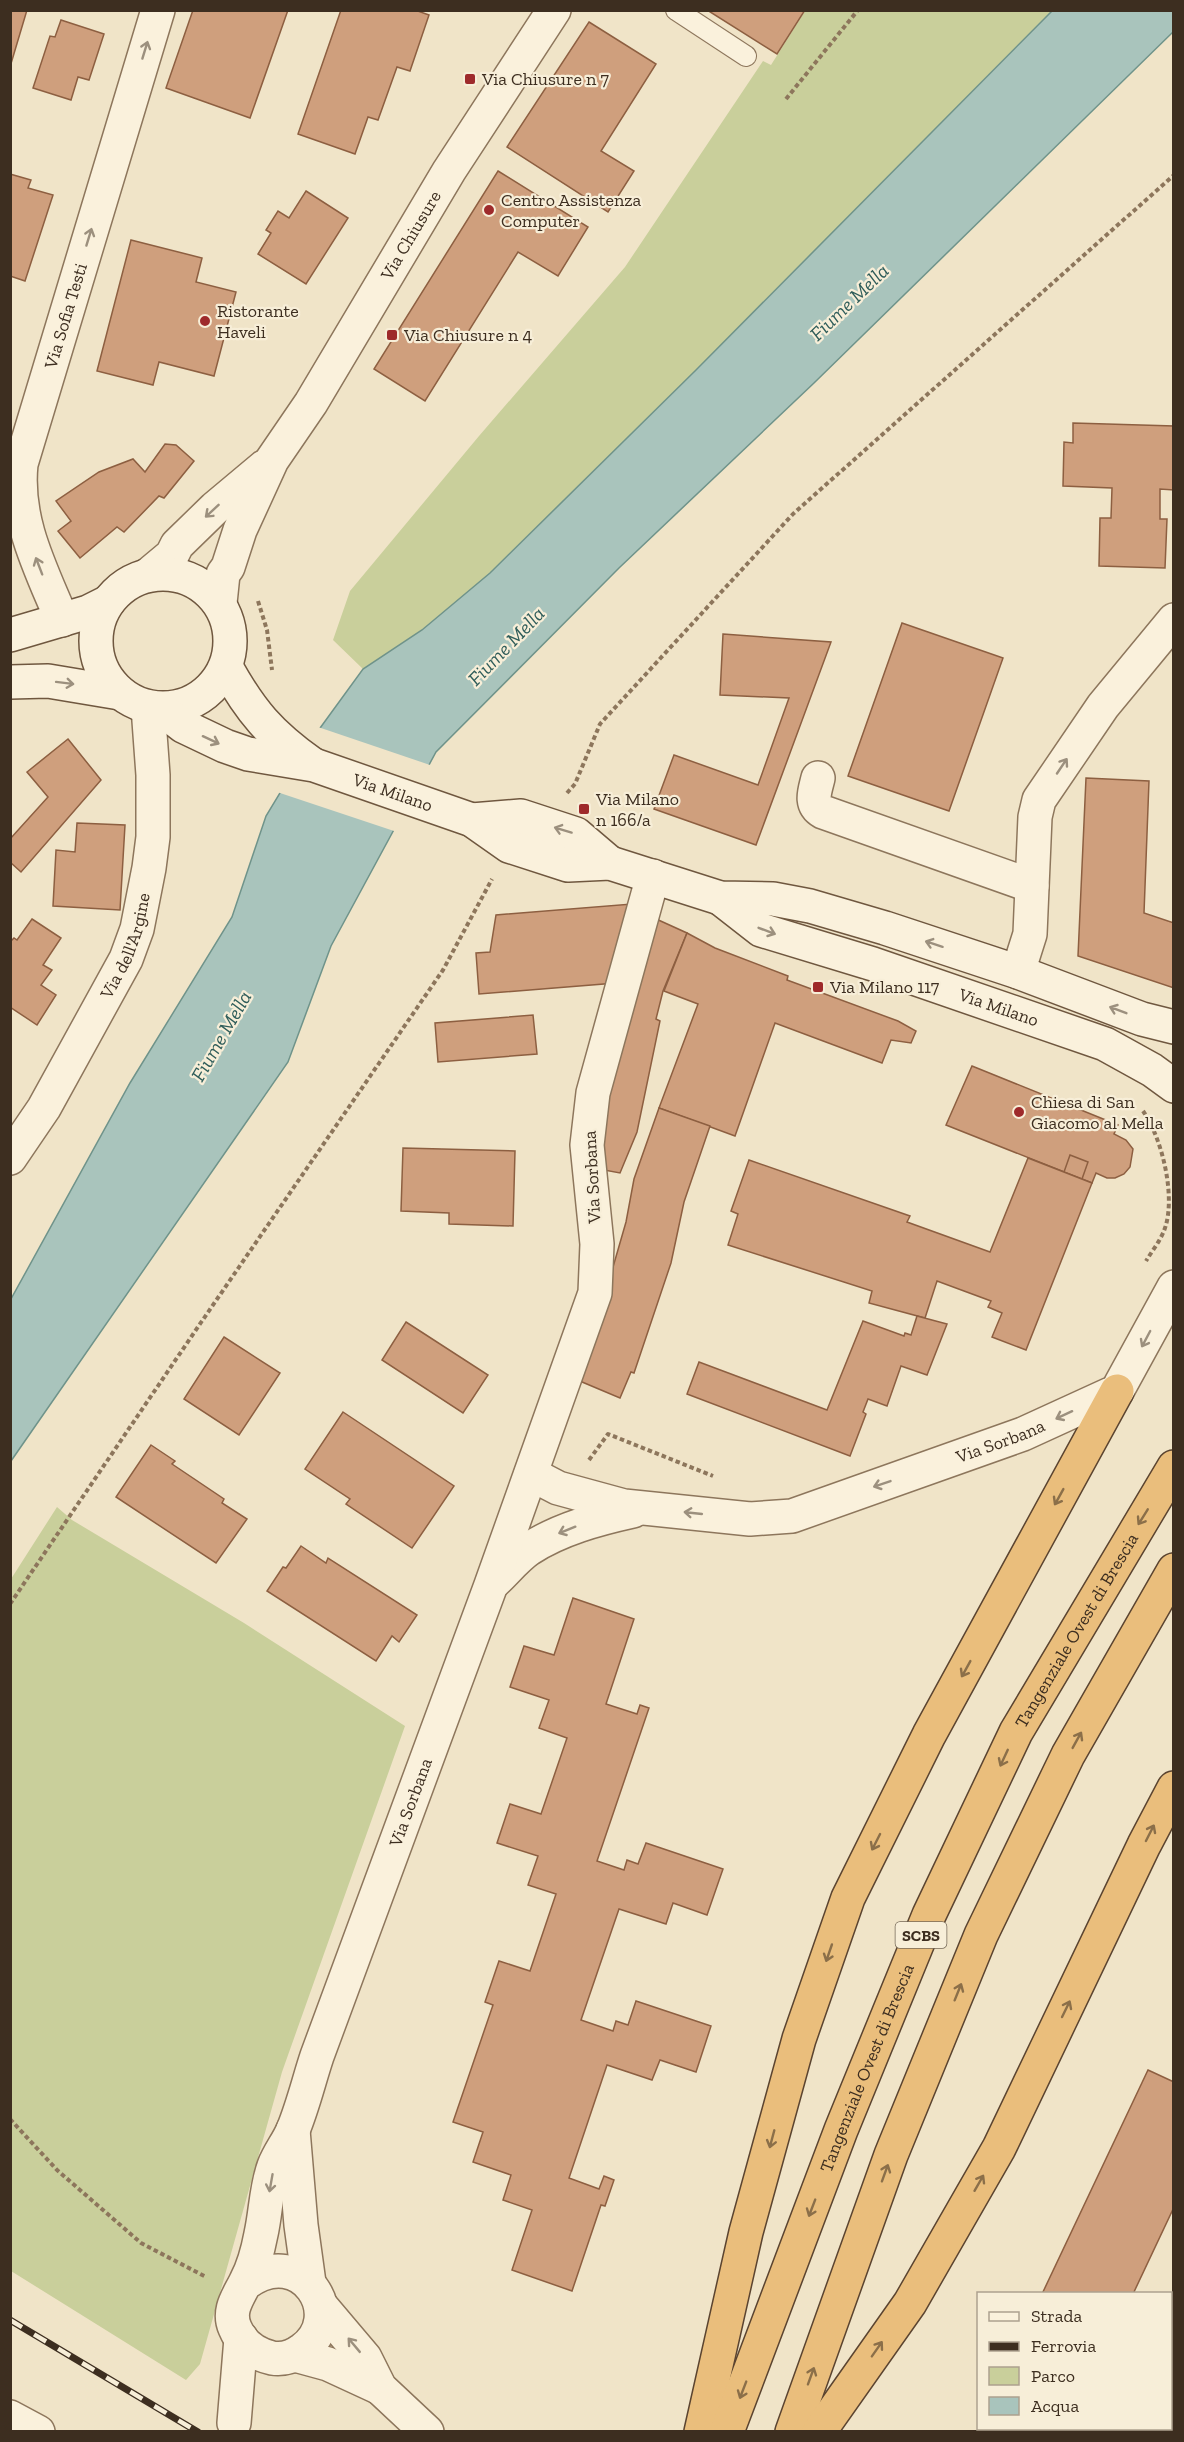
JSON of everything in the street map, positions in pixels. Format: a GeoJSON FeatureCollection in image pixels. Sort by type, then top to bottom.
{"type":"FeatureCollection","features":[{"type":"Feature","properties":{"kind":"highway"},"geometry":{"type":"LineString","coordinates":[[701,2432],[746,2232],[792,2062],[848,1898],[929,1735],[1117,1391]]}},
{"type":"Feature","properties":{"kind":"highway","name":"Tangenziale Ovest di Brescia"},"geometry":{"type":"LineString","coordinates":[[728,2432],[841,2130],[929,1915],[1016,1732],[1173,1467]]}},
{"type":"Feature","properties":{"kind":"highway"},"geometry":{"type":"LineString","coordinates":[[792,2432],[891,2155],[981,1935],[1068,1755],[1173,1570]]}},
{"type":"Feature","properties":{"kind":"highway"},"geometry":{"type":"LineString","coordinates":[[819,2432],[910,2303],[999,2148],[1173,1788]]}},
{"type":"Feature","properties":{"kind":"street","name":"Via Sofia Testi"},"geometry":{"type":"LineString","coordinates":[[62,620],[42,575],[23,519],[19,483],[21,464],[158,10]]}},
{"type":"Feature","properties":{"kind":"street","name":"Via Chiusure"},"geometry":{"type":"LineString","coordinates":[[220,603],[223,574],[228,567],[240,530],[272,460],[311,403],[449,171],[554,10]]}},
{"type":"Feature","properties":{"kind":"street","name":"Via Chiusure"},"geometry":{"type":"LineString","coordinates":[[148,575],[172,555],[177,545],[214,508],[272,460]]}},
{"type":"Feature","properties":{"kind":"street"},"geometry":{"type":"LineString","coordinates":[[10,682],[48,681],[120,693],[155,708],[182,706],[200,698],[215,684],[226,668],[231,646],[229,623],[220,603],[206,588],[188,577],[168,573],[148,575],[125,585],[108,602],[99,620],[95,639],[98,659],[106,677],[120,693]]}},
{"type":"Feature","properties":{"kind":"street"},"geometry":{"type":"LineString","coordinates":[[10,634],[88,612],[108,602]]}},
{"type":"Feature","properties":{"kind":"street"},"geometry":{"type":"LineString","coordinates":[[1018,972],[1030,934],[1035,817],[1039,800],[1103,706],[1173,620]]}},
{"type":"Feature","properties":{"kind":"street","name":"Via Milano"},"geometry":{"type":"LineString","coordinates":[[226,668],[243,699],[270,731],[314,765]]}},
{"type":"Feature","properties":{"kind":"street","name":"Via Milano"},"geometry":{"type":"LineString","coordinates":[[155,708],[183,726],[225,747],[249,754],[314,765],[472,820],[509,846],[568,865],[610,863],[720,898],[773,899],[810,906],[1018,972],[1142,1019],[1173,1027]]}},
{"type":"Feature","properties":{"kind":"street","name":"Via dell'Argine"},"geometry":{"type":"LineString","coordinates":[[10,1158],[44,1108],[121,969],[136,929],[146,889],[153,837],[155,708]]}},
{"type":"Feature","properties":{"kind":"street"},"geometry":{"type":"LineString","coordinates":[[818,778],[814,801],[816,808],[823,812],[1032,886]]}},
{"type":"Feature","properties":{"kind":"street","name":"Via Milano"},"geometry":{"type":"LineString","coordinates":[[472,820],[520,816],[576,834],[610,863]]}},
{"type":"Feature","properties":{"kind":"street","name":"Via Sorbana"},"geometry":{"type":"LineString","coordinates":[[293,2130],[301,2225],[315,2294],[319,2330],[309,2345],[286,2357],[234,2423],[241,2338],[234,2327],[232,2314],[258,2251],[274,2166],[293,2130],[317,2055],[491,1586],[544,1481],[595,1293],[597,1244],[587,1145],[593,1092],[653,876]]}},
{"type":"Feature","properties":{"kind":"street","name":"Via Milano"},"geometry":{"type":"LineString","coordinates":[[720,898],[761,930],[873,964],[1105,1044],[1152,1070],[1173,1086]]}},
{"type":"Feature","properties":{"kind":"street"},"geometry":{"type":"LineString","coordinates":[[1117,1391],[1173,1287]]}},
{"type":"Feature","properties":{"kind":"street","name":"Via Sorbana"},"geometry":{"type":"LineString","coordinates":[[544,1481],[624,1506],[750,1520],[792,1516],[1023,1434],[1117,1391]]}},
{"type":"Feature","properties":{"kind":"street"},"geometry":{"type":"LineString","coordinates":[[491,1586],[527,1550],[559,1533],[596,1519],[644,1508]]}},
{"type":"Feature","properties":{"kind":"street"},"geometry":{"type":"LineString","coordinates":[[241,2289],[260,2273],[276,2270],[289,2272],[315,2294],[365,2358],[380,2388]]}},
{"type":"Feature","properties":{"kind":"street"},"geometry":{"type":"LineString","coordinates":[[241,2338],[245,2345],[260,2355],[328,2364],[380,2388],[427,2432]]}},
{"type":"Feature","properties":{"kind":"street"},"geometry":{"type":"LineString","coordinates":[[10,2417],[38,2432]]}},
{"type":"Feature","properties":{"kind":"lane"},"geometry":{"type":"LineString","coordinates":[[676,10],[746,56]]}},
{"type":"Feature","properties":{"kind":"path"},"geometry":{"type":"LineString","coordinates":[[786,99],[858,10]]}},
{"type":"Feature","properties":{"kind":"path"},"geometry":{"type":"LineString","coordinates":[[562,799],[575,784],[600,724],[793,514],[1173,175]]}},
{"type":"Feature","properties":{"kind":"path"},"geometry":{"type":"LineString","coordinates":[[254,590],[267,630],[272,671]]}},
{"type":"Feature","properties":{"kind":"path"},"geometry":{"type":"LineString","coordinates":[[10,1604],[443,970],[509,846]]}},
{"type":"Feature","properties":{"kind":"path"},"geometry":{"type":"LineString","coordinates":[[1140,1107],[1154,1130],[1165,1166],[1167,1196],[1165,1228],[1142,1268]]}},
{"type":"Feature","properties":{"kind":"path"},"geometry":{"type":"LineString","coordinates":[[544,1481],[584,1467],[608,1434],[714,1476]]}},
{"type":"Feature","properties":{"kind":"path"},"geometry":{"type":"LineString","coordinates":[[10,2119],[57,2170],[141,2243],[241,2289]]}},
{"type":"Feature","properties":{"kind":"green space"},"geometry":{"type":"Polygon","coordinates":[[[805,11],[1052,11],[696,370],[490,573],[422,630],[363,669],[333,640],[350,591],[479,436],[625,267],[763,61],[771,65],[805,11]]]}},
{"type":"Feature","properties":{"kind":"green space"},"geometry":{"type":"Polygon","coordinates":[[[57,1507],[72,1520],[244,1623],[405,1726],[282,2072],[200,2364],[186,2380],[11,2271],[11,1579],[57,1507]]]}},
{"type":"Feature","properties":{"kind":"water","name":"Fiume Mella"},"geometry":{"type":"Polygon","coordinates":[[[1052,11],[1173,11],[1173,32],[814,383],[619,568],[436,752],[331,946],[288,1062],[11,1461],[11,1299],[130,1083],[232,917],[266,816],[315,735],[363,669],[422,630],[490,573],[696,370],[1052,11]]]}},
{"type":"Feature","properties":{"kind":"pier"},"geometry":{"type":"Polygon","coordinates":[[[318,727],[433,766],[397,832],[277,792],[318,727]]]}},
{"type":"Feature","properties":{"kind":"building"},"geometry":{"type":"Polygon","coordinates":[[[10,10],[27,10],[10,67],[10,10]]]}},
{"type":"Feature","properties":{"kind":"building"},"geometry":{"type":"Polygon","coordinates":[[[193,10],[288,10],[250,118],[166,88],[193,10]]]}},
{"type":"Feature","properties":{"kind":"building"},"geometry":{"type":"Polygon","coordinates":[[[341,10],[415,10],[429,15],[410,71],[397,67],[378,120],[368,117],[355,154],[298,134],[341,10]]]}},
{"type":"Feature","properties":{"kind":"building"},"geometry":{"type":"Polygon","coordinates":[[[707,10],[805,10],[777,54],[707,10]]]}},
{"type":"Feature","properties":{"kind":"building"},"geometry":{"type":"Polygon","coordinates":[[[61,20],[104,34],[89,80],[78,77],[71,100],[33,88],[50,36],[55,37],[61,20]]]}},
{"type":"Feature","properties":{"kind":"building"},"geometry":{"type":"Polygon","coordinates":[[[589,22],[656,64],[601,151],[634,171],[608,212],[507,147],[589,22]]]}},
{"type":"Feature","properties":{"kind":"building"},"geometry":{"type":"Polygon","coordinates":[[[498,171],[588,227],[558,276],[518,252],[425,401],[374,369],[498,171]]]}},
{"type":"Feature","properties":{"kind":"building"},"geometry":{"type":"Polygon","coordinates":[[[10,174],[31,180],[28,188],[53,195],[25,281],[10,276],[10,174]]]}},
{"type":"Feature","properties":{"kind":"building"},"geometry":{"type":"Polygon","coordinates":[[[306,191],[348,218],[306,284],[258,254],[271,233],[266,230],[278,211],[289,218],[306,191]]]}},
{"type":"Feature","properties":{"kind":"building"},"geometry":{"type":"Polygon","coordinates":[[[131,240],[202,258],[196,282],[236,292],[214,376],[159,362],[153,385],[97,371],[131,240]]]}},
{"type":"Feature","properties":{"kind":"building"},"geometry":{"type":"Polygon","coordinates":[[[1073,423],[1174,426],[1174,490],[1160,489],[1160,519],[1167,519],[1165,568],[1099,566],[1100,518],[1111,518],[1112,488],[1063,486],[1064,442],[1073,443],[1073,423]]]}},
{"type":"Feature","properties":{"kind":"building"},"geometry":{"type":"Polygon","coordinates":[[[165,444],[176,445],[194,461],[164,498],[159,496],[124,532],[117,527],[80,558],[58,531],[71,521],[56,501],[99,472],[133,459],[145,472],[165,444]]]}},
{"type":"Feature","properties":{"kind":"building"},"geometry":{"type":"Polygon","coordinates":[[[902,623],[1003,658],[949,811],[848,776],[902,623]]]}},
{"type":"Feature","properties":{"kind":"building"},"geometry":{"type":"Polygon","coordinates":[[[723,634],[831,642],[756,845],[654,809],[674,755],[758,785],[789,698],[720,695],[723,634]]]}},
{"type":"Feature","properties":{"kind":"building"},"geometry":{"type":"Polygon","coordinates":[[[68,739],[101,780],[21,872],[10,862],[10,839],[48,797],[27,772],[68,739]]]}},
{"type":"Feature","properties":{"kind":"building"},"geometry":{"type":"Polygon","coordinates":[[[1086,778],[1149,781],[1144,913],[1174,923],[1174,988],[1078,956],[1086,778]]]}},
{"type":"Feature","properties":{"kind":"building"},"geometry":{"type":"Polygon","coordinates":[[[77,823],[125,825],[120,910],[53,906],[56,850],[75,852],[77,823]]]}},
{"type":"Feature","properties":{"kind":"building"},"geometry":{"type":"Polygon","coordinates":[[[632,904],[616,983],[479,994],[476,953],[490,952],[496,915],[632,904]]]}},
{"type":"Feature","properties":{"kind":"building"},"geometry":{"type":"Polygon","coordinates":[[[654,918],[687,933],[663,991],[656,1019],[660,1021],[637,1132],[620,1173],[593,1168],[597,1113],[654,918]]]}},
{"type":"Feature","properties":{"kind":"building"},"geometry":{"type":"Polygon","coordinates":[[[32,919],[61,938],[43,965],[52,970],[41,985],[56,995],[37,1025],[10,1007],[10,942],[14,938],[17,940],[32,919]]]}},
{"type":"Feature","properties":{"kind":"building"},"geometry":{"type":"Polygon","coordinates":[[[687,933],[715,948],[788,976],[787,980],[898,1021],[916,1031],[911,1043],[891,1040],[882,1063],[775,1023],[735,1136],[659,1108],[698,1004],[664,991],[687,933]]]}},
{"type":"Feature","properties":{"kind":"building"},"geometry":{"type":"Polygon","coordinates":[[[533,1015],[537,1054],[438,1062],[435,1023],[533,1015]]]}},
{"type":"Feature","properties":{"kind":"building","name":"Chiesa di San Giacomo al Mella"},"geometry":{"type":"Polygon","coordinates":[[[972,1066],[1118,1125],[1114,1134],[1126,1140],[1133,1149],[1130,1167],[1124,1174],[1115,1178],[1107,1178],[1096,1173],[1092,1183],[946,1125],[972,1066]]]}},
{"type":"Feature","properties":{"kind":"building"},"geometry":{"type":"Polygon","coordinates":[[[659,1108],[710,1126],[684,1202],[671,1263],[634,1373],[631,1372],[620,1398],[575,1379],[594,1333],[626,1222],[634,1179],[659,1108]]]}},
{"type":"Feature","properties":{"kind":"building"},"geometry":{"type":"Polygon","coordinates":[[[403,1148],[515,1151],[513,1226],[449,1224],[449,1213],[401,1211],[403,1148]]]}},
{"type":"Feature","properties":{"kind":"building"},"geometry":{"type":"Polygon","coordinates":[[[1070,1155],[1088,1162],[1082,1179],[1064,1172],[1070,1155]]]}},
{"type":"Feature","properties":{"kind":"building"},"geometry":{"type":"Polygon","coordinates":[[[1028,1158],[1092,1183],[1026,1350],[992,1337],[1002,1313],[988,1307],[991,1301],[937,1281],[925,1318],[869,1303],[872,1291],[728,1245],[738,1214],[731,1211],[749,1160],[910,1216],[907,1222],[990,1252],[1028,1158]]]}},
{"type":"Feature","properties":{"kind":"building"},"geometry":{"type":"Polygon","coordinates":[[[917,1316],[947,1324],[927,1375],[901,1366],[887,1406],[868,1399],[863,1412],[866,1414],[850,1456],[687,1394],[699,1362],[827,1410],[863,1321],[904,1336],[905,1333],[911,1335],[917,1316]]]}},
{"type":"Feature","properties":{"kind":"building"},"geometry":{"type":"Polygon","coordinates":[[[406,1322],[488,1375],[463,1413],[382,1360],[406,1322]]]}},
{"type":"Feature","properties":{"kind":"building"},"geometry":{"type":"Polygon","coordinates":[[[224,1337],[280,1373],[239,1435],[184,1399],[224,1337]]]}},
{"type":"Feature","properties":{"kind":"building"},"geometry":{"type":"Polygon","coordinates":[[[343,1412],[454,1486],[412,1548],[346,1504],[350,1499],[305,1469],[343,1412]]]}},
{"type":"Feature","properties":{"kind":"building"},"geometry":{"type":"Polygon","coordinates":[[[151,1445],[175,1461],[172,1464],[224,1499],[222,1503],[247,1519],[216,1563],[116,1497],[151,1445]]]}},
{"type":"Feature","properties":{"kind":"building"},"geometry":{"type":"Polygon","coordinates":[[[301,1546],[326,1563],[328,1558],[417,1615],[399,1642],[392,1636],[376,1661],[267,1591],[301,1546]]]}},
{"type":"Feature","properties":{"kind":"building"},"geometry":{"type":"Polygon","coordinates":[[[573,1598],[634,1619],[606,1704],[637,1714],[640,1705],[649,1708],[597,1861],[624,1870],[627,1860],[638,1864],[646,1843],[723,1869],[707,1915],[673,1903],[666,1924],[619,1909],[581,2020],[613,2031],[616,2021],[628,2025],[636,2001],[711,2026],[696,2072],[660,2060],[652,2080],[607,2065],[569,2178],[599,2189],[604,2176],[614,2180],[605,2206],[601,2205],[572,2291],[512,2270],[532,2210],[503,2200],[511,2175],[473,2162],[483,2132],[453,2122],[493,2005],[485,2002],[499,1961],[530,1971],[556,1894],[528,1885],[538,1856],[497,1843],[510,1804],[541,1814],[567,1738],[539,1728],[549,1700],[510,1687],[524,1646],[554,1655],[573,1598]]]}},
{"type":"Feature","properties":{"kind":"building"},"geometry":{"type":"Polygon","coordinates":[[[1148,2070],[1174,2082],[1174,2207],[1134,2292],[1043,2292],[1148,2070]]]}},
{"type":"Feature","properties":{"kind":"railway"},"geometry":{"type":"LineString","coordinates":[[10,2320],[198,2432]]}},
{"type":"Feature","properties":{"kind":"place","name":"Via Chiusure n 7"},"geometry":{"type":"Point","coordinates":[470,79]}},
{"type":"Feature","properties":{"kind":"place","name":"Centro Assistenza Computer"},"geometry":{"type":"Point","coordinates":[489,210]}},
{"type":"Feature","properties":{"kind":"place","name":"Ristorante Haveli"},"geometry":{"type":"Point","coordinates":[205,321]}},
{"type":"Feature","properties":{"kind":"place","name":"Via Chiusure n 4"},"geometry":{"type":"Point","coordinates":[392,335]}},
{"type":"Feature","properties":{"kind":"place","name":"Via Milano n 166/a"},"geometry":{"type":"Point","coordinates":[584,809]}},
{"type":"Feature","properties":{"kind":"place","name":"Via Milano 117"},"geometry":{"type":"Point","coordinates":[818,987]}},
{"type":"Feature","properties":{"kind":"place","name":"Chiesa di San Giacomo al Mella"},"geometry":{"type":"Point","coordinates":[1019,1112]}}]}
